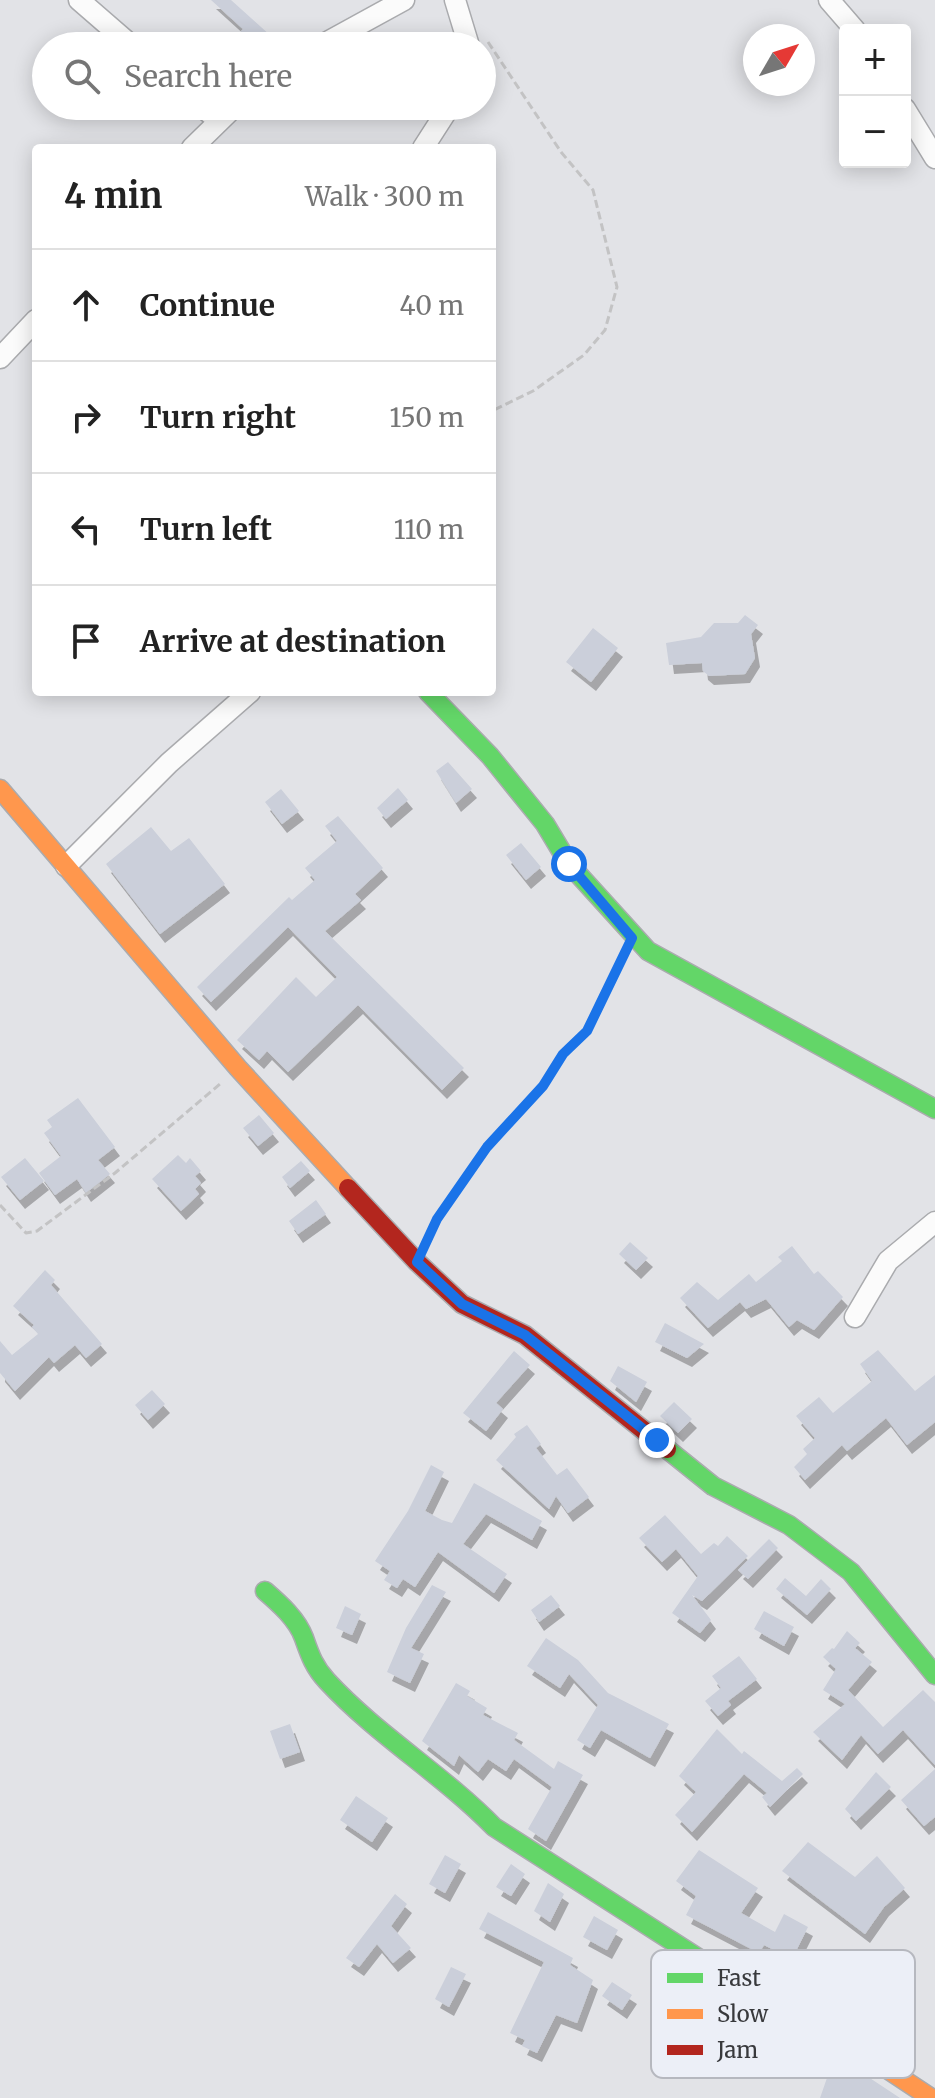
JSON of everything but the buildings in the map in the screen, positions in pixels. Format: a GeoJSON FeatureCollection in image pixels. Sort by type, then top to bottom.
{"type":"FeatureCollection","features":[{"type":"Feature","properties":{"kind":"street"},"geometry":{"type":"LineString","coordinates":[[79,0],[116,32]]}},
{"type":"Feature","properties":{"kind":"street"},"geometry":{"type":"LineString","coordinates":[[346,32],[404,0]]}},
{"type":"Feature","properties":{"kind":"street"},"geometry":{"type":"LineString","coordinates":[[455,0],[471,32]]}},
{"type":"Feature","properties":{"kind":"street"},"geometry":{"type":"LineString","coordinates":[[829,0],[850,24]]}},
{"type":"Feature","properties":{"kind":"street"},"geometry":{"type":"LineString","coordinates":[[911,119],[935,158]]}},
{"type":"Feature","properties":{"kind":"street"},"geometry":{"type":"LineString","coordinates":[[196,144],[218,120]]}},
{"type":"Feature","properties":{"kind":"street"},"geometry":{"type":"LineString","coordinates":[[426,144],[441,120]]}},
{"type":"Feature","properties":{"kind":"street"},"geometry":{"type":"LineString","coordinates":[[0,358],[32,324]]}},
{"type":"Feature","properties":{"kind":"street"},"geometry":{"type":"LineString","coordinates":[[66,866],[169,763],[245,696]]}},
{"type":"Feature","properties":{"kind":"street"},"geometry":{"type":"LineString","coordinates":[[432,696],[490,756],[545,824],[569,864],[632,938],[682,972],[935,1109]]}},
{"type":"Feature","properties":{"kind":"street"},"geometry":{"type":"LineString","coordinates":[[0,789],[238,1068],[417,1262],[462,1304],[525,1335],[713,1486],[789,1525],[851,1572],[935,1675]]}},
{"type":"Feature","properties":{"kind":"street"},"geometry":{"type":"LineString","coordinates":[[855,1317],[861,1312],[874,1279],[888,1261],[932,1223]]}},
{"type":"Feature","properties":{"kind":"street"},"geometry":{"type":"LineString","coordinates":[[265,1591],[285,1608],[304,1638],[306,1653],[326,1680],[371,1722],[464,1796],[494,1827],[682,1950]]}},
{"type":"Feature","properties":{"kind":"street"},"geometry":{"type":"LineString","coordinates":[[901,2078],[931,2098]]}},
{"type":"Feature","properties":{"kind":"path"},"geometry":{"type":"LineString","coordinates":[[496,67],[593,190],[617,287],[605,330],[584,355],[533,391],[496,409]]}},
{"type":"Feature","properties":{"kind":"path"},"geometry":{"type":"LineString","coordinates":[[417,1262],[437,1219],[487,1147],[543,1086],[563,1054],[587,1031],[632,938]]}},
{"type":"Feature","properties":{"kind":"path"},"geometry":{"type":"LineString","coordinates":[[0,1205],[26,1233],[50,1224],[238,1068]]}},
{"type":"Feature","properties":{"kind":"traffic: fast"},"geometry":{"type":"LineString","coordinates":[[432,696],[490,756],[545,824],[569,864],[648,951],[935,1109]]}},
{"type":"Feature","properties":{"kind":"traffic: fast"},"geometry":{"type":"LineString","coordinates":[[667,1449],[713,1486],[789,1525],[851,1572],[935,1675]]}},
{"type":"Feature","properties":{"kind":"traffic: fast"},"geometry":{"type":"LineString","coordinates":[[265,1591],[297,1624],[319,1671],[367,1719],[494,1827],[686,1950]]}},
{"type":"Feature","properties":{"kind":"traffic: slow"},"geometry":{"type":"LineString","coordinates":[[0,789],[238,1068],[348,1188]]}},
{"type":"Feature","properties":{"kind":"traffic: slow"},"geometry":{"type":"LineString","coordinates":[[901,2078],[931,2098]]}},
{"type":"Feature","properties":{"kind":"traffic: jam"},"geometry":{"type":"LineString","coordinates":[[348,1188],[417,1262],[462,1304],[525,1335],[667,1449]]}},
{"type":"Feature","properties":{"kind":"route"},"geometry":{"type":"LineString","coordinates":[[569,864],[632,938],[587,1031],[563,1054],[543,1086],[487,1147],[437,1219],[417,1262],[462,1304],[525,1335],[657,1440]]}}]}
